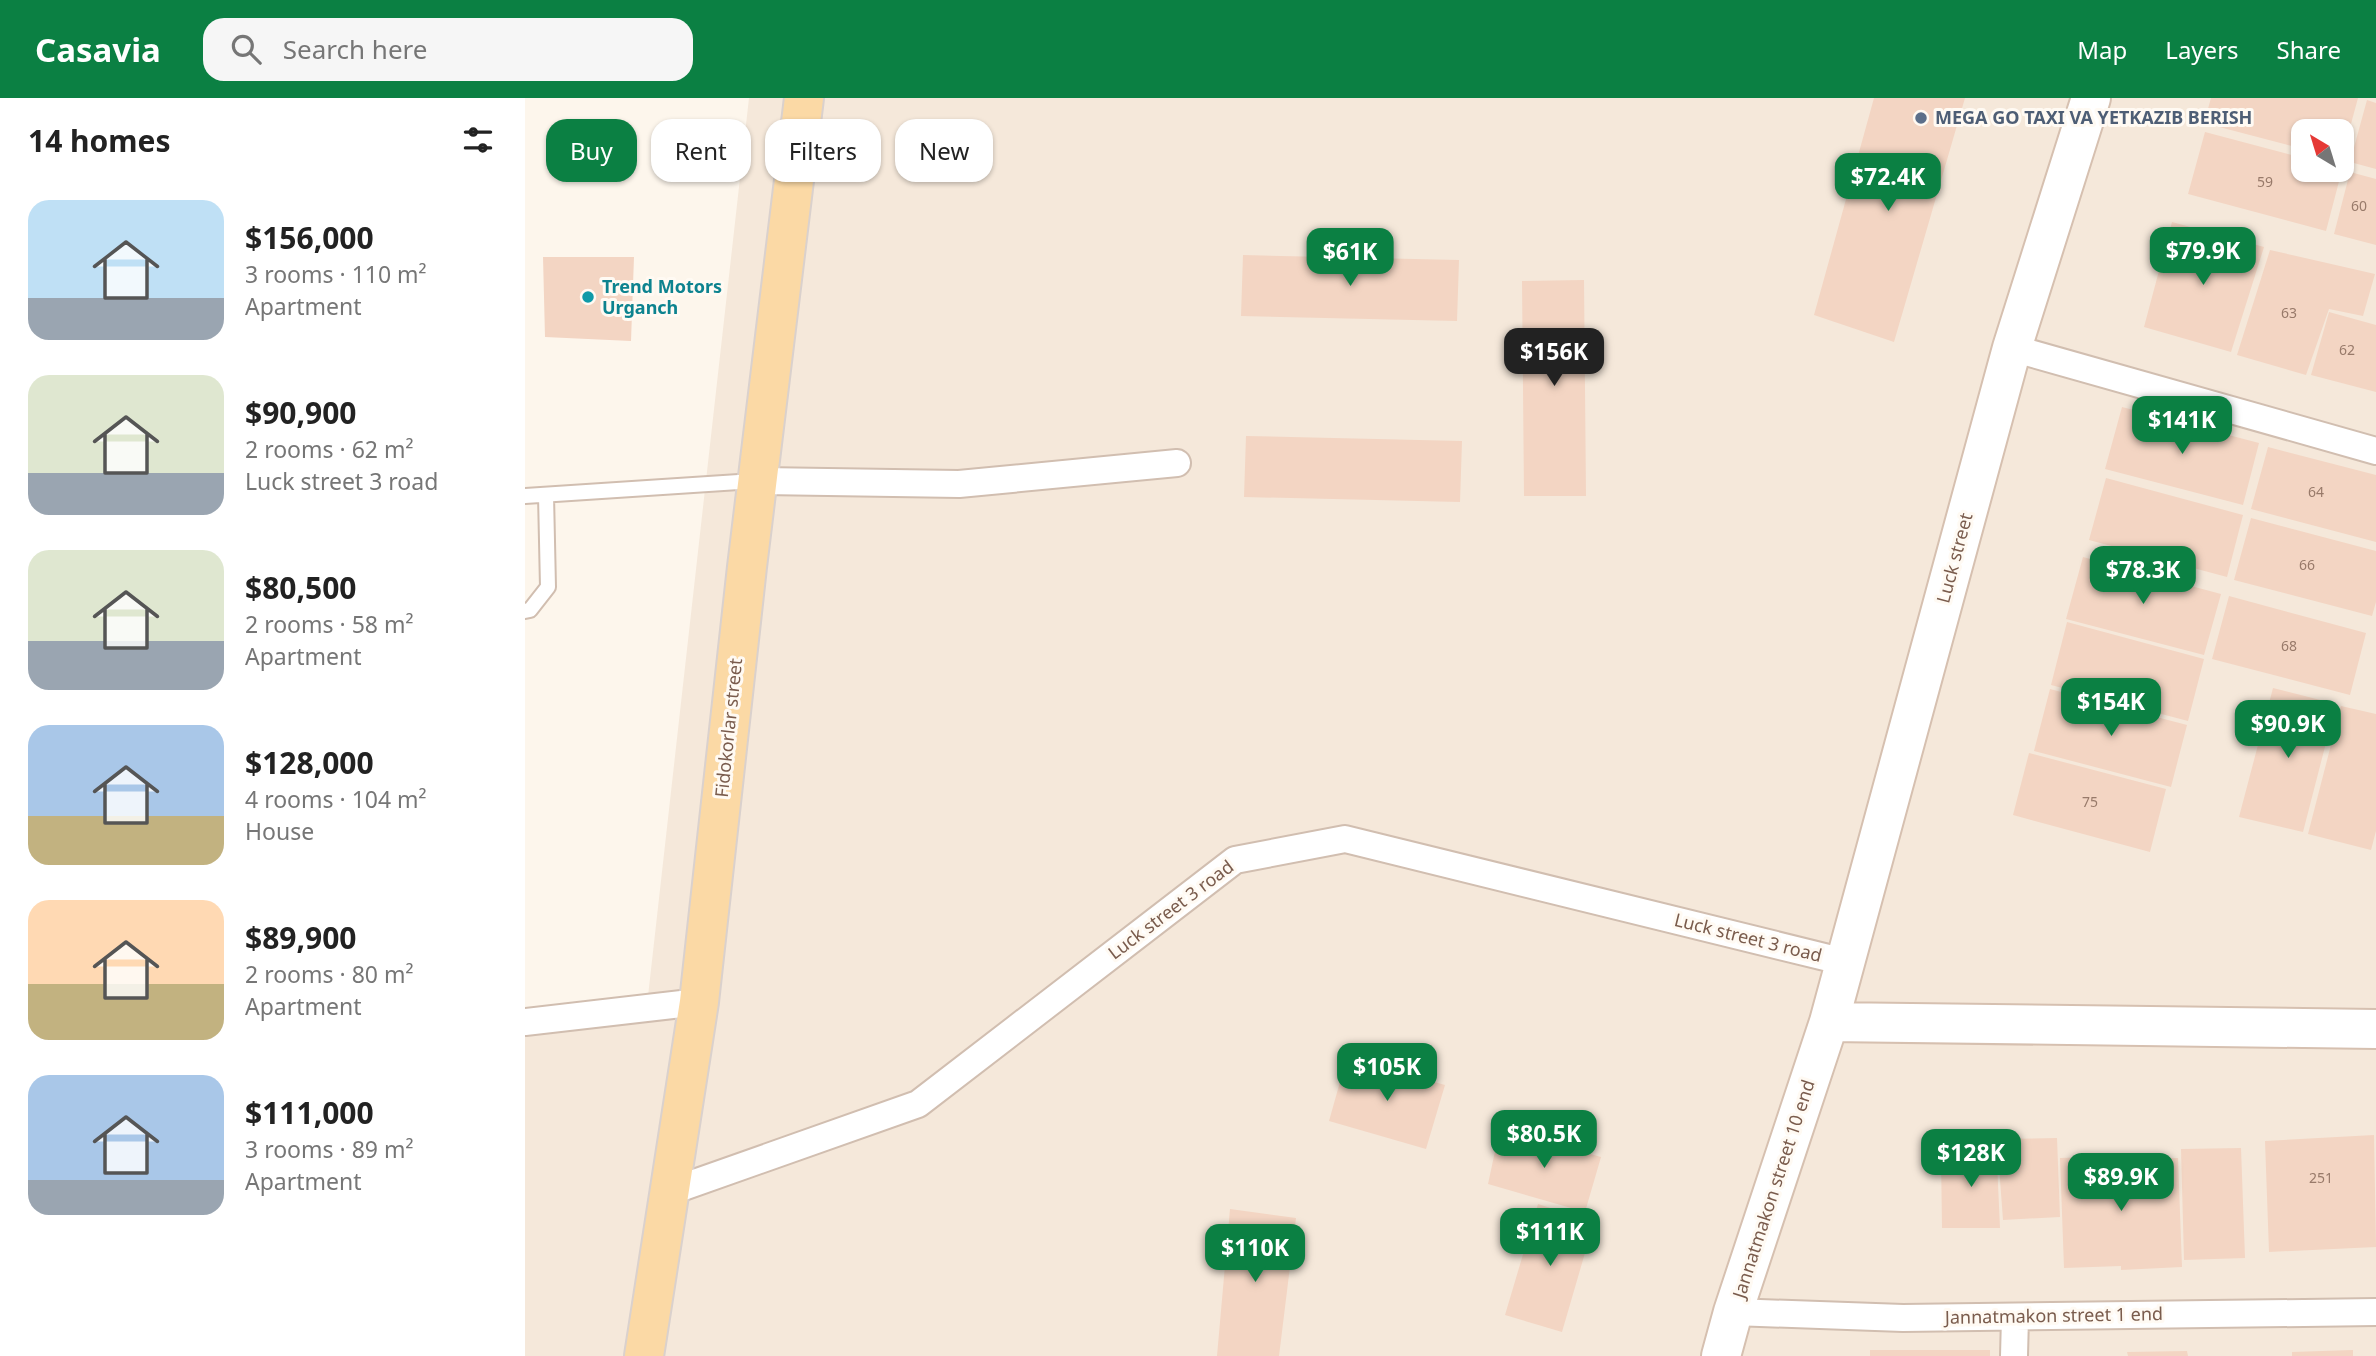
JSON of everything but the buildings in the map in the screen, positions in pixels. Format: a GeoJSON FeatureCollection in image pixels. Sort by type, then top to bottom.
{"type":"FeatureCollection","features":[{"type":"Feature","properties":{"kind":"main road","name":"Fidokorlar street"},"geometry":{"type":"LineString","coordinates":[[643,1356],[699,1002],[804,98]]}},
{"type":"Feature","properties":{"kind":"street","name":"Luck street"},"geometry":{"type":"LineString","coordinates":[[1829,1022],[2012,348],[2091,98]]}},
{"type":"Feature","properties":{"kind":"street"},"geometry":{"type":"LineString","coordinates":[[2012,348],[2376,451]]}},
{"type":"Feature","properties":{"kind":"street"},"geometry":{"type":"LineString","coordinates":[[758,481],[959,484],[1177,463]]}},
{"type":"Feature","properties":{"kind":"street","name":"Luck street 3 road"},"geometry":{"type":"LineString","coordinates":[[669,1192],[918,1104],[1235,860],[1345,839],[1845,962]]}},
{"type":"Feature","properties":{"kind":"street"},"geometry":{"type":"LineString","coordinates":[[525,1022],[699,1002]]}},
{"type":"Feature","properties":{"kind":"street"},"geometry":{"type":"LineString","coordinates":[[1829,1022],[2376,1029]]}},
{"type":"Feature","properties":{"kind":"street","name":"Jannatmakon street 10 end"},"geometry":{"type":"LineString","coordinates":[[1721,1356],[1733,1312],[1829,1022]]}},
{"type":"Feature","properties":{"kind":"street","name":"Jannatmakon street 1 end"},"geometry":{"type":"LineString","coordinates":[[1733,1312],[1903,1318],[2376,1312]]}},
{"type":"Feature","properties":{"kind":"street"},"geometry":{"type":"LineString","coordinates":[[2014,1356],[2015,1317]]}},
{"type":"Feature","properties":{"kind":"lane"},"geometry":{"type":"LineString","coordinates":[[525,496],[758,481]]}},
{"type":"Feature","properties":{"kind":"lane"},"geometry":{"type":"LineString","coordinates":[[525,611],[530,611],[548,587],[546,495]]}},
{"type":"Feature","properties":{"kind":"shaded area"},"geometry":{"type":"Polygon","coordinates":[[[749,98],[2376,98],[2376,1356],[525,1356],[525,1033],[645,1023],[740,182],[751,182],[751,119],[747,119],[749,98]]]}},
{"type":"Feature","properties":{"kind":"place","name":"MEGA GO TAXI VA YETKAZIB BERISH"},"geometry":{"type":"Point","coordinates":[1921,118]}},
{"type":"Feature","properties":{"kind":"place","name":"Trend Motors Urganch"},"geometry":{"type":"Point","coordinates":[588,297]}}]}
